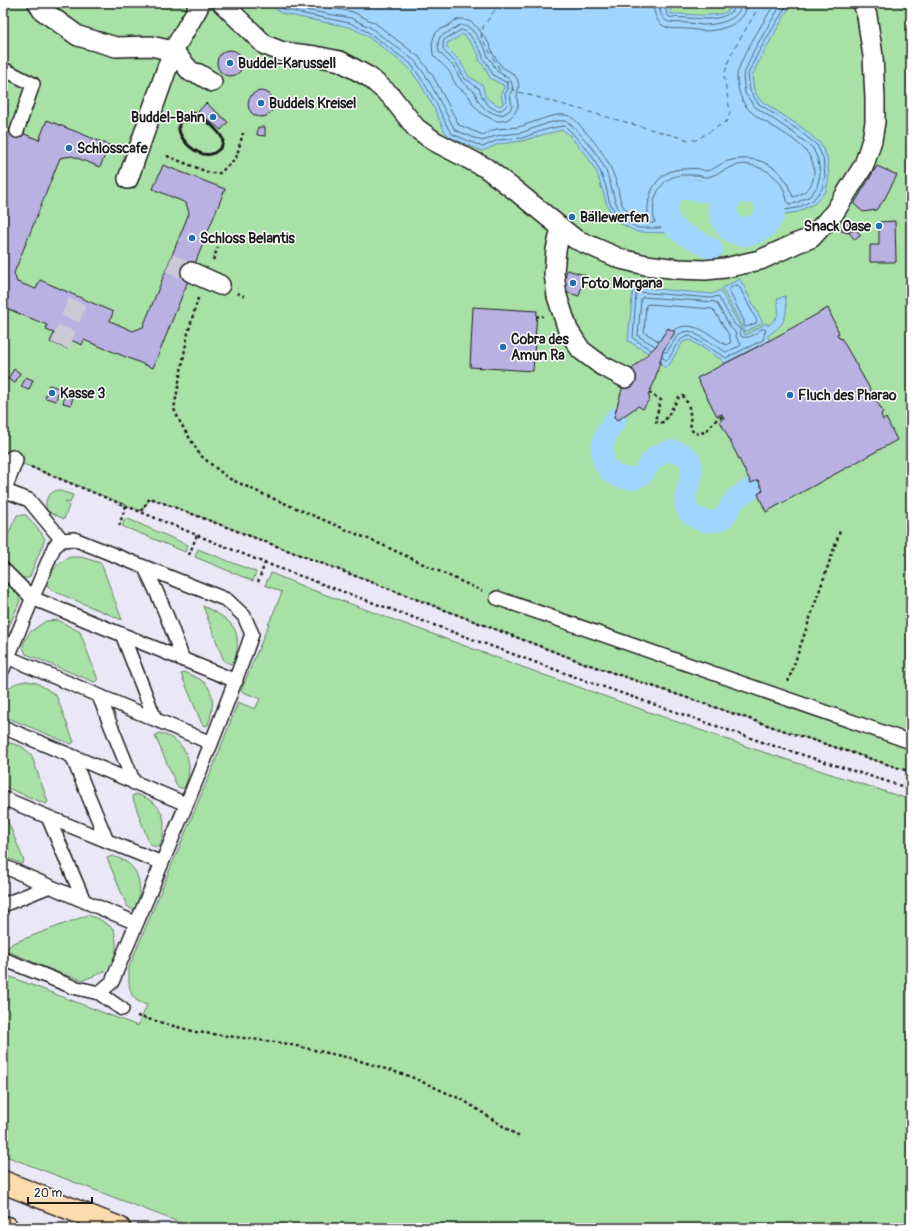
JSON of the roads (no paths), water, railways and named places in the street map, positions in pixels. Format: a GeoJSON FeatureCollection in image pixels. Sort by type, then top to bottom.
{"type":"FeatureCollection","features":[{"type":"Feature","properties":{"kind":"highway"},"geometry":{"type":"LineString","coordinates":[[3,1182],[119,1228]]}},
{"type":"Feature","properties":{"kind":"street"},"geometry":{"type":"LineString","coordinates":[[38,3],[42,10],[78,36],[116,47],[152,46],[173,51],[191,72],[199,74],[212,82]]}},
{"type":"Feature","properties":{"kind":"street"},"geometry":{"type":"LineString","coordinates":[[222,4],[260,51],[316,56],[340,61],[369,77],[390,95],[416,128],[434,141],[486,168],[575,239],[621,259],[678,269],[705,270],[725,268],[760,260],[811,238],[834,213],[864,165],[872,140],[875,122],[876,99],[873,56],[867,16],[863,3]]}},
{"type":"Feature","properties":{"kind":"street"},"geometry":{"type":"LineString","coordinates":[[128,179],[173,51],[198,8]]}},
{"type":"Feature","properties":{"kind":"street"},"geometry":{"type":"LineString","coordinates":[[561,228],[556,250],[554,273],[556,296],[568,330],[581,350],[601,365],[626,378]]}},
{"type":"Feature","properties":{"kind":"street"},"geometry":{"type":"LineString","coordinates":[[3,486],[13,460]]}},
{"type":"Feature","properties":{"kind":"lane"},"geometry":{"type":"LineString","coordinates":[[3,70],[33,84],[17,131]]}},
{"type":"Feature","properties":{"kind":"lane"},"geometry":{"type":"LineString","coordinates":[[3,490],[29,500],[62,540]]}},
{"type":"Feature","properties":{"kind":"lane"},"geometry":{"type":"LineString","coordinates":[[99,993],[112,982],[162,863],[211,743],[236,681],[252,634],[244,616],[227,600],[74,539],[62,540],[54,547],[4,660],[99,696],[211,743]]}},
{"type":"Feature","properties":{"kind":"lane"},"geometry":{"type":"LineString","coordinates":[[145,568],[154,586],[183,660]]}},
{"type":"Feature","properties":{"kind":"lane"},"geometry":{"type":"LineString","coordinates":[[3,569],[32,598],[236,681]]}},
{"type":"Feature","properties":{"kind":"lane"},"geometry":{"type":"LineString","coordinates":[[497,598],[911,742]]}},
{"type":"Feature","properties":{"kind":"lane"},"geometry":{"type":"LineString","coordinates":[[122,634],[155,719]]}},
{"type":"Feature","properties":{"kind":"lane"},"geometry":{"type":"LineString","coordinates":[[99,696],[134,783]]}},
{"type":"Feature","properties":{"kind":"lane"},"geometry":{"type":"LineString","coordinates":[[3,727],[186,804]]}},
{"type":"Feature","properties":{"kind":"lane"},"geometry":{"type":"LineString","coordinates":[[72,756],[107,841]]}},
{"type":"Feature","properties":{"kind":"lane"},"geometry":{"type":"LineString","coordinates":[[3,798],[162,863]]}},
{"type":"Feature","properties":{"kind":"lane"},"geometry":{"type":"LineString","coordinates":[[48,817],[84,902]]}},
{"type":"Feature","properties":{"kind":"lane"},"geometry":{"type":"LineString","coordinates":[[3,866],[136,923]]}},
{"type":"Feature","properties":{"kind":"lane"},"geometry":{"type":"LineString","coordinates":[[3,905],[50,886]]}},
{"type":"Feature","properties":{"kind":"lane"},"geometry":{"type":"LineString","coordinates":[[3,959],[73,987],[99,993],[122,1009]]}},
{"type":"Feature","properties":{"kind":"water"},"geometry":{"type":"Polygon","coordinates":[[[268,3],[667,3],[671,14],[715,15],[730,9],[733,3],[792,3],[762,55],[752,76],[754,90],[760,100],[801,127],[820,143],[827,157],[829,176],[826,191],[815,203],[798,212],[778,215],[779,208],[775,192],[767,182],[752,174],[734,175],[708,185],[696,183],[695,186],[687,184],[681,185],[670,191],[663,202],[662,209],[664,218],[672,233],[637,232],[614,220],[606,202],[597,173],[587,156],[563,130],[522,141],[499,144],[482,151],[449,137],[420,83],[408,67],[366,35],[349,27],[281,13],[268,3]],[[462,34],[447,43],[447,48],[460,61],[469,77],[483,85],[486,97],[490,101],[500,106],[503,104],[501,94],[504,88],[503,85],[490,78],[485,67],[480,62],[478,53],[467,38],[462,34]]]}},
{"type":"Feature","properties":{"kind":"water"},"geometry":{"type":"Polygon","coordinates":[[[740,279],[763,323],[745,332],[722,288],[740,279]]]}},
{"type":"Feature","properties":{"kind":"water"},"geometry":{"type":"Polygon","coordinates":[[[633,287],[713,294],[720,290],[745,335],[767,323],[768,326],[772,323],[778,314],[777,299],[785,296],[786,315],[778,328],[767,336],[770,340],[723,364],[722,360],[690,340],[682,343],[667,369],[660,364],[662,361],[628,341],[633,287]]]}},
{"type":"Feature","properties":{"kind":"waterway"},"geometry":{"type":"LineString","coordinates":[[712,249],[683,234],[672,224],[668,217],[667,209],[671,195],[680,189],[706,192],[711,191],[741,177],[753,178],[761,182],[771,195],[774,212],[771,221],[764,228],[755,233],[746,235],[736,234],[728,229],[722,220],[720,209],[722,200],[727,193],[742,185],[750,185],[757,189],[763,196],[765,205],[764,216],[760,222],[755,225],[750,227],[741,227],[734,224],[729,218],[727,210],[728,203],[732,197],[739,193],[750,193]]}},
{"type":"Feature","properties":{"kind":"waterway"},"geometry":{"type":"LineString","coordinates":[[616,419],[607,433],[602,449],[603,460],[608,469],[621,477],[629,479],[637,478],[658,455],[671,451],[682,453],[688,458],[691,465],[692,472],[686,496],[686,504],[688,511],[695,517],[704,521],[719,520],[737,498],[760,484]]}},
{"type":"Feature","properties":{"kind":"tunnel"},"geometry":{"type":"LineString","coordinates":[[169,263],[191,272]]}},
{"type":"Feature","properties":{"kind":"tunnel"},"geometry":{"type":"LineString","coordinates":[[60,346],[79,297]]}},
{"type":"Feature","properties":{"kind":"railway"},"geometry":{"type":"LineString","coordinates":[[192,113],[202,117],[220,134],[223,142],[222,146],[214,153],[207,155],[198,152],[190,147],[184,140],[180,132],[179,124],[183,118],[192,113]]}},
{"type":"Feature","properties":{"kind":"place","name":"Buddel-Karussell"},"geometry":{"type":"Point","coordinates":[230,63]}},
{"type":"Feature","properties":{"kind":"place","name":"Buddels Kreisel"},"geometry":{"type":"Point","coordinates":[261,103]}},
{"type":"Feature","properties":{"kind":"place","name":"Buddel-Bahn"},"geometry":{"type":"Point","coordinates":[213,117]}},
{"type":"Feature","properties":{"kind":"place","name":"Schlosscafe"},"geometry":{"type":"Point","coordinates":[69,148]}},
{"type":"Feature","properties":{"kind":"place","name":"Bällewerfen"},"geometry":{"type":"Point","coordinates":[572,217]}},
{"type":"Feature","properties":{"kind":"place","name":"Snack Oase"},"geometry":{"type":"Point","coordinates":[879,226]}},
{"type":"Feature","properties":{"kind":"place","name":"Schloss Belantis"},"geometry":{"type":"Point","coordinates":[192,238]}},
{"type":"Feature","properties":{"kind":"place","name":"Foto Morgana"},"geometry":{"type":"Point","coordinates":[573,283]}},
{"type":"Feature","properties":{"kind":"place","name":"Cobra des Amun Ra"},"geometry":{"type":"Point","coordinates":[503,347]}},
{"type":"Feature","properties":{"kind":"place","name":"Kasse 3"},"geometry":{"type":"Point","coordinates":[52,393]}},
{"type":"Feature","properties":{"kind":"place","name":"Fluch des Pharao"},"geometry":{"type":"Point","coordinates":[790,395]}}]}
